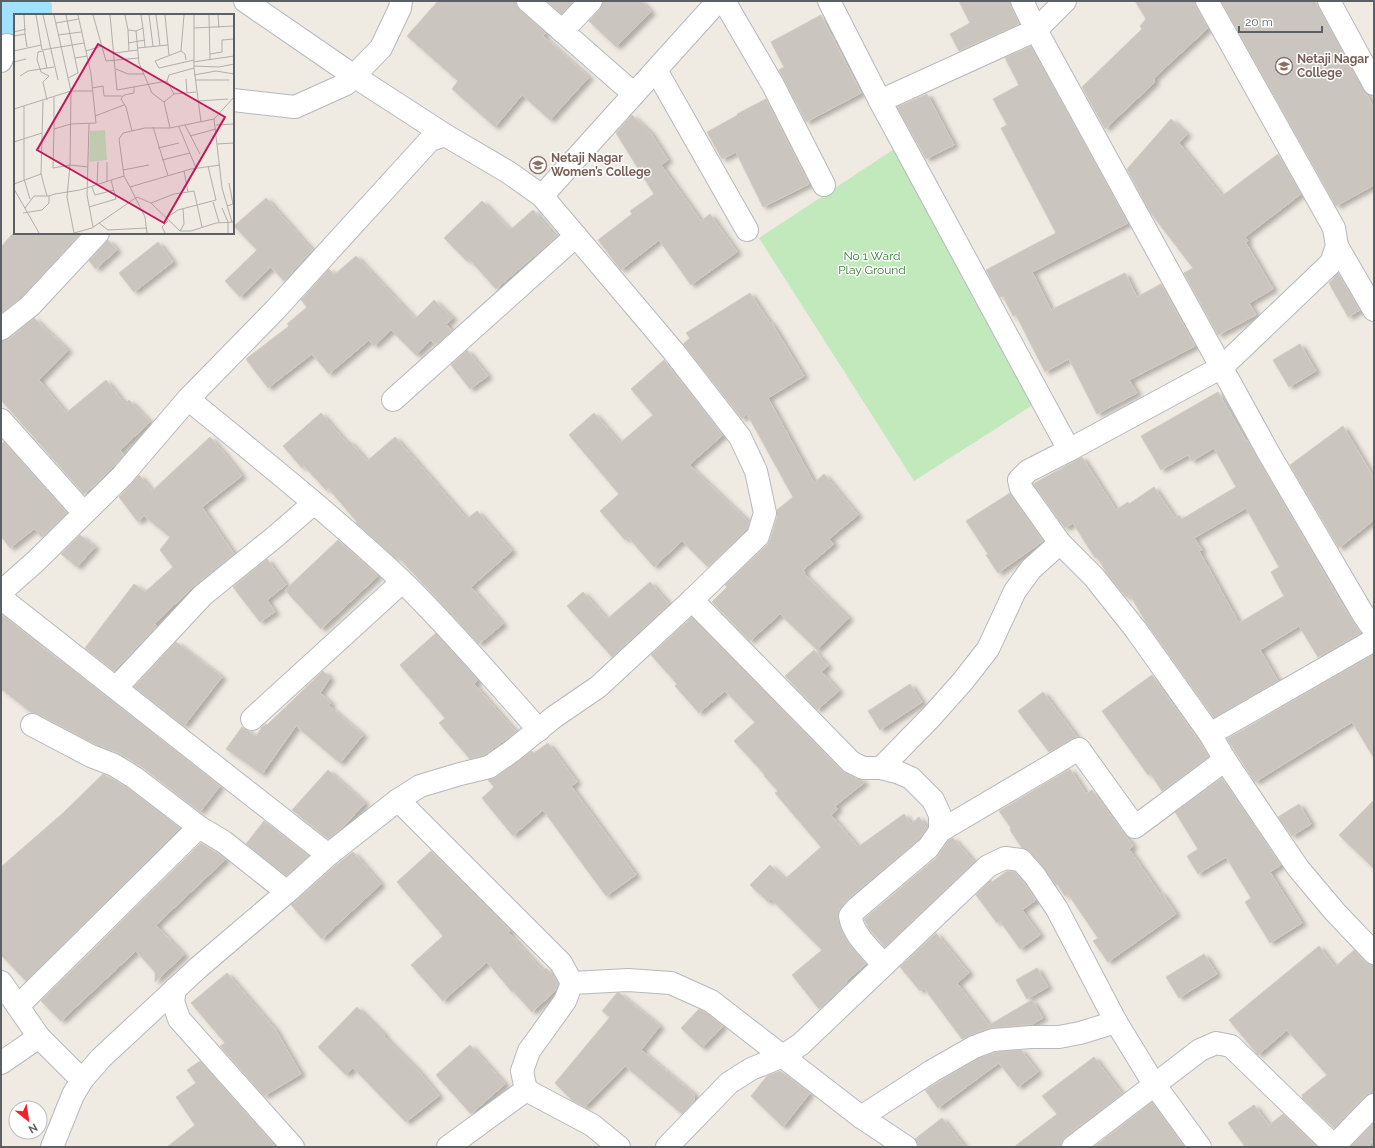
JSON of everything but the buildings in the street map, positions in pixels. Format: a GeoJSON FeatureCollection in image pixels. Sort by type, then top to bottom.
{"type":"FeatureCollection","features":[{"type":"Feature","properties":{"kind":"street"},"geometry":{"type":"LineString","coordinates":[[52,1147],[73,1096],[82,1080],[101,1058],[175,989],[328,855],[398,800],[420,786],[489,767],[540,730],[554,717],[598,687],[692,600],[758,536],[765,513],[756,471],[740,436],[674,352],[542,196],[508,172],[445,135],[354,76],[245,1]]}},
{"type":"Feature","properties":{"kind":"street"},"geometry":{"type":"LineString","coordinates":[[234,100],[295,107],[346,84],[381,48],[400,8],[401,1]]}},
{"type":"Feature","properties":{"kind":"street"},"geometry":{"type":"LineString","coordinates":[[528,1],[634,94]]}},
{"type":"Feature","properties":{"kind":"street"},"geometry":{"type":"LineString","coordinates":[[562,31],[591,1]]}},
{"type":"Feature","properties":{"kind":"street"},"geometry":{"type":"LineString","coordinates":[[542,196],[718,1]]}},
{"type":"Feature","properties":{"kind":"street"},"geometry":{"type":"LineString","coordinates":[[724,1],[776,91],[824,185]]}},
{"type":"Feature","properties":{"kind":"street"},"geometry":{"type":"LineString","coordinates":[[829,1],[880,101],[1069,450]]}},
{"type":"Feature","properties":{"kind":"street"},"geometry":{"type":"LineString","coordinates":[[1022,1],[1036,30],[1268,452],[1363,614],[1374,630]]}},
{"type":"Feature","properties":{"kind":"street"},"geometry":{"type":"LineString","coordinates":[[880,101],[1036,30],[1065,1]]}},
{"type":"Feature","properties":{"kind":"street"},"geometry":{"type":"LineString","coordinates":[[1207,1],[1334,228],[1337,246],[1374,310]]}},
{"type":"Feature","properties":{"kind":"street"},"geometry":{"type":"LineString","coordinates":[[1329,1],[1374,84]]}},
{"type":"Feature","properties":{"kind":"street"},"geometry":{"type":"LineString","coordinates":[[656,70],[747,230]]}},
{"type":"Feature","properties":{"kind":"street"},"geometry":{"type":"LineString","coordinates":[[1,592],[36,561],[122,476],[188,399],[286,299],[430,140],[445,135]]}},
{"type":"Feature","properties":{"kind":"street"},"geometry":{"type":"LineString","coordinates":[[1,329],[30,306],[97,234]]}},
{"type":"Feature","properties":{"kind":"street"},"geometry":{"type":"LineString","coordinates":[[394,400],[576,236]]}},
{"type":"Feature","properties":{"kind":"street"},"geometry":{"type":"LineString","coordinates":[[1337,246],[1331,263],[1222,368],[1028,471],[1019,480],[1021,488],[1060,543],[1094,577],[1136,630],[1210,734],[1225,760],[1298,868],[1335,912],[1374,953]]}},
{"type":"Feature","properties":{"kind":"street"},"geometry":{"type":"LineString","coordinates":[[188,399],[314,503],[402,582],[442,623],[540,730]]}},
{"type":"Feature","properties":{"kind":"street"},"geometry":{"type":"LineString","coordinates":[[1,420],[84,513]]}},
{"type":"Feature","properties":{"kind":"street"},"geometry":{"type":"LineString","coordinates":[[116,688],[203,595],[314,503]]}},
{"type":"Feature","properties":{"kind":"street"},"geometry":{"type":"LineString","coordinates":[[881,768],[931,717],[988,649],[1014,591],[1031,569],[1060,543]]}},
{"type":"Feature","properties":{"kind":"street"},"geometry":{"type":"LineString","coordinates":[[252,719],[402,582]]}},
{"type":"Feature","properties":{"kind":"street"},"geometry":{"type":"LineString","coordinates":[[1,598],[328,855]]}},
{"type":"Feature","properties":{"kind":"street"},"geometry":{"type":"LineString","coordinates":[[692,600],[851,762],[863,768],[881,768],[897,772],[911,778],[933,800],[940,815],[940,832]]}},
{"type":"Feature","properties":{"kind":"street"},"geometry":{"type":"LineString","coordinates":[[1210,734],[1374,640]]}},
{"type":"Feature","properties":{"kind":"street"},"geometry":{"type":"LineString","coordinates":[[32,725],[91,756],[114,765],[135,778],[199,827],[224,842],[287,892]]}},
{"type":"Feature","properties":{"kind":"street"},"geometry":{"type":"LineString","coordinates":[[884,965],[857,934],[852,925],[850,916],[856,909],[928,848],[940,832],[1078,749],[1135,827],[1225,760]]}},
{"type":"Feature","properties":{"kind":"street"},"geometry":{"type":"LineString","coordinates":[[398,800],[561,963],[572,983],[565,1002],[530,1051],[522,1070],[526,1090]]}},
{"type":"Feature","properties":{"kind":"street"},"geometry":{"type":"LineString","coordinates":[[18,1006],[199,827]]}},
{"type":"Feature","properties":{"kind":"street"},"geometry":{"type":"LineString","coordinates":[[667,1147],[729,1084],[751,1069],[783,1056],[801,1044],[988,866],[1005,858],[1021,860],[1035,876],[1057,909],[1116,1022],[1154,1084],[1198,1146]]}},
{"type":"Feature","properties":{"kind":"street"},"geometry":{"type":"LineString","coordinates":[[572,983],[628,980],[671,983],[711,1001],[861,1117],[906,1147]]}},
{"type":"Feature","properties":{"kind":"street"},"geometry":{"type":"LineString","coordinates":[[1,982],[39,1037],[82,1080]]}},
{"type":"Feature","properties":{"kind":"street"},"geometry":{"type":"LineString","coordinates":[[175,989],[173,1001],[179,1019],[293,1147]]}},
{"type":"Feature","properties":{"kind":"street"},"geometry":{"type":"LineString","coordinates":[[861,1117],[932,1071],[974,1048],[993,1040],[1059,1037],[1080,1033],[1116,1022]]}},
{"type":"Feature","properties":{"kind":"street"},"geometry":{"type":"LineString","coordinates":[[1,1063],[39,1037]]}},
{"type":"Feature","properties":{"kind":"street"},"geometry":{"type":"LineString","coordinates":[[1073,1147],[1200,1050],[1216,1043],[1231,1046],[1334,1147],[1374,1105]]}},
{"type":"Feature","properties":{"kind":"street"},"geometry":{"type":"LineString","coordinates":[[448,1147],[526,1090]]}},
{"type":"Feature","properties":{"kind":"street"},"geometry":{"type":"LineString","coordinates":[[526,1090],[592,1125],[619,1147]]}},
{"type":"Feature","properties":{"kind":"green space","name":"No 1 Ward Play Ground"},"geometry":{"type":"Polygon","coordinates":[[[902,144],[1036,403],[914,481],[759,238],[902,144]]]}},
{"type":"Feature","properties":{"kind":"water"},"geometry":{"type":"Polygon","coordinates":[[[3,1],[49,1],[52,4],[52,14],[14,14],[14,41],[1,32],[1,4],[3,1]]]}},
{"type":"Feature","properties":{"kind":"place","name":"Netaji Nagar College"},"geometry":{"type":"Point","coordinates":[1284,66]}},
{"type":"Feature","properties":{"kind":"place","name":"Netaji Nagar Women’s College"},"geometry":{"type":"Point","coordinates":[538,165]}}]}
